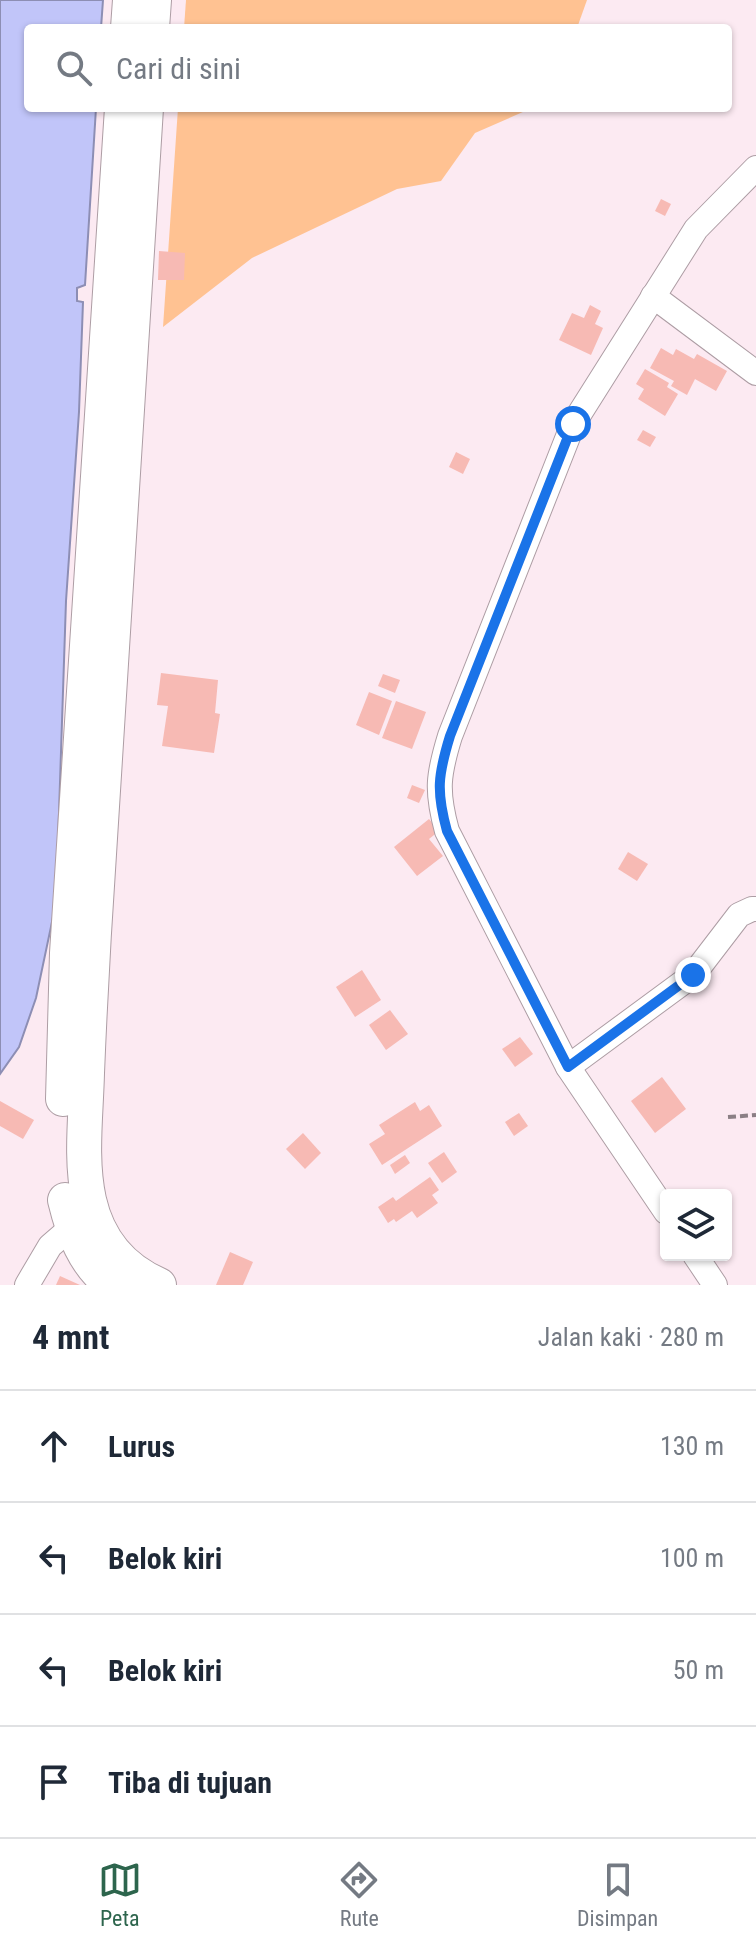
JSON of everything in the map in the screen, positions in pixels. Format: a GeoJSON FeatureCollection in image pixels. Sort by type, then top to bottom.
{"type":"FeatureCollection","features":[{"type":"Feature","properties":{"kind":"street"},"geometry":{"type":"LineString","coordinates":[[128,24],[130,0]]}},
{"type":"Feature","properties":{"kind":"street"},"geometry":{"type":"LineString","coordinates":[[152,24],[154,0]]}},
{"type":"Feature","properties":{"kind":"street"},"geometry":{"type":"LineString","coordinates":[[112,1285],[81,1249],[63,1189],[61,1164],[67,953],[122,112]]}},
{"type":"Feature","properties":{"kind":"street"},"geometry":{"type":"LineString","coordinates":[[146,112],[92,961],[84,1161],[88,1195],[98,1230],[121,1261],[159,1285]]}},
{"type":"Feature","properties":{"kind":"street"},"geometry":{"type":"LineString","coordinates":[[660,1203],[568,1067],[447,831],[440,806],[439,771],[573,424],[696,229],[756,168]]}},
{"type":"Feature","properties":{"kind":"street"},"geometry":{"type":"LineString","coordinates":[[653,296],[756,373]]}},
{"type":"Feature","properties":{"kind":"street"},"geometry":{"type":"LineString","coordinates":[[568,1067],[693,975],[739,915],[756,909]]}},
{"type":"Feature","properties":{"kind":"street"},"geometry":{"type":"LineString","coordinates":[[27,1285],[50,1246],[72,1227]]}},
{"type":"Feature","properties":{"kind":"street"},"geometry":{"type":"LineString","coordinates":[[699,1261],[715,1285]]}},
{"type":"Feature","properties":{"kind":"path"},"geometry":{"type":"LineString","coordinates":[[728,1117],[756,1115]]}},
{"type":"Feature","properties":{"kind":"shaded area"},"geometry":{"type":"Polygon","coordinates":[[[186,0],[587,0],[578,24],[184,24],[186,0]]]}},
{"type":"Feature","properties":{"kind":"shaded area"},"geometry":{"type":"Polygon","coordinates":[[[178,112],[523,112],[475,133],[441,181],[397,189],[252,258],[163,327],[178,112]]]}},
{"type":"Feature","properties":{"kind":"water"},"geometry":{"type":"Polygon","coordinates":[[[0,0],[103,0],[101,24],[24,24],[24,112],[96,112],[85,285],[77,288],[77,301],[83,302],[66,601],[56,903],[36,998],[19,1047],[0,1074],[0,0]]]}},
{"type":"Feature","properties":{"kind":"building"},"geometry":{"type":"Polygon","coordinates":[[[661,199],[671,204],[665,216],[655,211],[661,199]]]}},
{"type":"Feature","properties":{"kind":"building"},"geometry":{"type":"Polygon","coordinates":[[[159,251],[185,253],[184,280],[158,280],[159,251]]]}},
{"type":"Feature","properties":{"kind":"building"},"geometry":{"type":"Polygon","coordinates":[[[590,305],[601,311],[595,324],[603,328],[591,355],[559,340],[572,313],[584,318],[590,305]]]}},
{"type":"Feature","properties":{"kind":"building"},"geometry":{"type":"Polygon","coordinates":[[[661,348],[673,355],[676,349],[694,359],[697,354],[727,371],[716,391],[695,379],[687,395],[671,386],[674,381],[650,368],[661,348]]]}},
{"type":"Feature","properties":{"kind":"building"},"geometry":{"type":"Polygon","coordinates":[[[645,369],[669,383],[667,387],[678,394],[665,416],[638,399],[644,389],[636,384],[645,369]]]}},
{"type":"Feature","properties":{"kind":"building"},"geometry":{"type":"Polygon","coordinates":[[[643,430],[656,437],[650,447],[637,440],[643,430]]]}},
{"type":"Feature","properties":{"kind":"building"},"geometry":{"type":"Polygon","coordinates":[[[456,452],[470,459],[463,474],[449,467],[456,452]]]}},
{"type":"Feature","properties":{"kind":"building"},"geometry":{"type":"Polygon","coordinates":[[[161,673],[218,680],[215,713],[220,714],[214,753],[162,746],[168,706],[157,705],[161,673]]]}},
{"type":"Feature","properties":{"kind":"building"},"geometry":{"type":"Polygon","coordinates":[[[383,674],[400,680],[395,693],[378,686],[383,674]]]}},
{"type":"Feature","properties":{"kind":"building"},"geometry":{"type":"Polygon","coordinates":[[[369,692],[392,701],[379,735],[356,725],[369,692]]]}},
{"type":"Feature","properties":{"kind":"building"},"geometry":{"type":"Polygon","coordinates":[[[396,701],[426,712],[412,749],[382,738],[396,701]]]}},
{"type":"Feature","properties":{"kind":"building"},"geometry":{"type":"Polygon","coordinates":[[[412,785],[425,790],[419,803],[407,798],[412,785]]]}},
{"type":"Feature","properties":{"kind":"building"},"geometry":{"type":"Polygon","coordinates":[[[429,819],[439,831],[429,839],[443,856],[417,876],[394,847],[429,819]]]}},
{"type":"Feature","properties":{"kind":"building"},"geometry":{"type":"Polygon","coordinates":[[[628,852],[648,864],[637,881],[618,869],[628,852]]]}},
{"type":"Feature","properties":{"kind":"building"},"geometry":{"type":"Polygon","coordinates":[[[362,970],[381,1000],[355,1017],[336,987],[362,970]]]}},
{"type":"Feature","properties":{"kind":"building"},"geometry":{"type":"Polygon","coordinates":[[[390,1010],[408,1034],[386,1050],[369,1025],[390,1010]]]}},
{"type":"Feature","properties":{"kind":"building"},"geometry":{"type":"Polygon","coordinates":[[[520,1037],[533,1054],[515,1067],[502,1049],[520,1037]]]}},
{"type":"Feature","properties":{"kind":"building"},"geometry":{"type":"Polygon","coordinates":[[[662,1077],[686,1109],[655,1133],[631,1101],[662,1077]]]}},
{"type":"Feature","properties":{"kind":"building"},"geometry":{"type":"Polygon","coordinates":[[[0,1101],[34,1120],[23,1139],[0,1126],[0,1101]]]}},
{"type":"Feature","properties":{"kind":"building"},"geometry":{"type":"Polygon","coordinates":[[[415,1102],[420,1111],[429,1105],[442,1126],[382,1165],[369,1144],[385,1134],[379,1125],[415,1102]]]}},
{"type":"Feature","properties":{"kind":"building"},"geometry":{"type":"Polygon","coordinates":[[[519,1113],[528,1126],[514,1136],[505,1122],[519,1113]]]}},
{"type":"Feature","properties":{"kind":"building"},"geometry":{"type":"Polygon","coordinates":[[[303,1133],[321,1153],[305,1169],[286,1149],[303,1133]]]}},
{"type":"Feature","properties":{"kind":"building"},"geometry":{"type":"Polygon","coordinates":[[[444,1152],[457,1172],[442,1183],[428,1163],[444,1152]]]}},
{"type":"Feature","properties":{"kind":"building"},"geometry":{"type":"Polygon","coordinates":[[[405,1155],[410,1163],[395,1174],[390,1165],[405,1155]]]}},
{"type":"Feature","properties":{"kind":"building"},"geometry":{"type":"Polygon","coordinates":[[[430,1177],[439,1190],[432,1195],[438,1203],[417,1218],[412,1211],[396,1222],[394,1219],[388,1223],[378,1207],[393,1197],[396,1201],[430,1177]]]}},
{"type":"Feature","properties":{"kind":"building"},"geometry":{"type":"Polygon","coordinates":[[[230,1252],[253,1262],[243,1285],[216,1285],[230,1252]]]}},
{"type":"Feature","properties":{"kind":"building"},"geometry":{"type":"Polygon","coordinates":[[[60,1276],[80,1285],[56,1285],[60,1276]]]}},
{"type":"Feature","properties":{"kind":"route"},"geometry":{"type":"LineString","coordinates":[[573,424],[450,736],[439,771],[440,806],[447,831],[568,1067],[693,975]]}}]}
